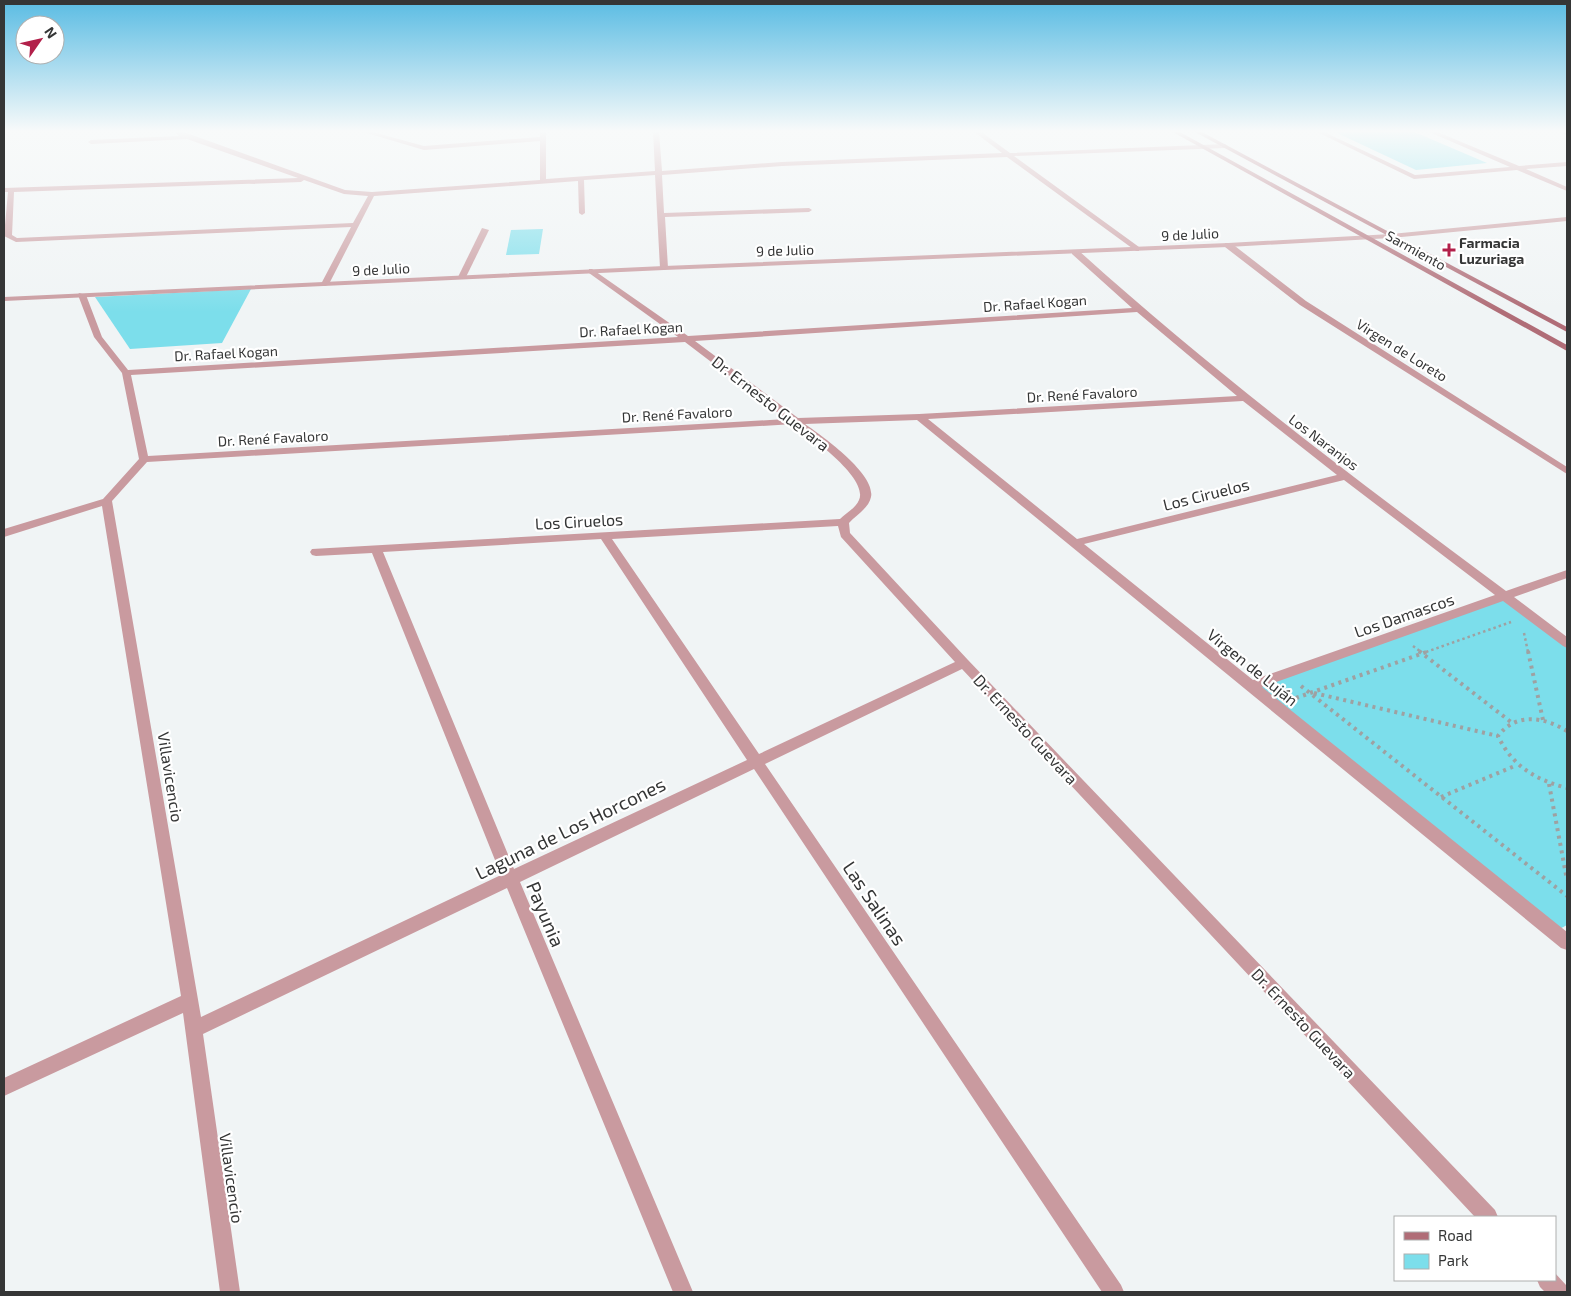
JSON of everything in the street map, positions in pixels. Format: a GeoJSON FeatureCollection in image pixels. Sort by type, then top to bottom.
{"type":"FeatureCollection","features":[{"type":"Feature","properties":{"kind":"main road","name":"Sarmiento"},"geometry":{"type":"LineString","coordinates":[[1284,191],[1567,348]]}},
{"type":"Feature","properties":{"kind":"main road","name":"Sarmiento"},"geometry":{"type":"LineString","coordinates":[[1309,191],[1567,330]]}},
{"type":"Feature","properties":{"kind":"street"},"geometry":{"type":"LineString","coordinates":[[7,191],[8,236],[16,240],[355,225]]}},
{"type":"Feature","properties":{"kind":"street"},"geometry":{"type":"LineString","coordinates":[[343,191],[372,194],[423,191]]}},
{"type":"Feature","properties":{"kind":"street"},"geometry":{"type":"LineString","coordinates":[[581,191],[582,214]]}},
{"type":"Feature","properties":{"kind":"street"},"geometry":{"type":"LineString","coordinates":[[659,191],[664,268]]}},
{"type":"Feature","properties":{"kind":"street"},"geometry":{"type":"LineString","coordinates":[[1057,191],[1136,249]]}},
{"type":"Feature","properties":{"kind":"street"},"geometry":{"type":"LineString","coordinates":[[325,284],[372,194]]}},
{"type":"Feature","properties":{"kind":"street"},"geometry":{"type":"LineString","coordinates":[[661,215],[809,210]]}},
{"type":"Feature","properties":{"kind":"street","name":"9 de Julio"},"geometry":{"type":"LineString","coordinates":[[4,298],[1367,238],[1567,219]]}},
{"type":"Feature","properties":{"kind":"street"},"geometry":{"type":"LineString","coordinates":[[462,277],[485,230]]}},
{"type":"Feature","properties":{"kind":"street","name":"Virgen de Loreto"},"geometry":{"type":"LineString","coordinates":[[1228,245],[1303,304],[1567,471]]}},
{"type":"Feature","properties":{"kind":"street","name":"Los Naranjos"},"geometry":{"type":"LineString","coordinates":[[1075,252],[1136,310],[1243,398],[1505,596],[1526,617],[1567,643]]}},
{"type":"Feature","properties":{"kind":"street","name":"Dr. Ernesto Guevara"},"geometry":{"type":"LineString","coordinates":[[592,271],[688,340],[795,421],[834,452],[860,478],[865,487],[866,495],[864,503],[859,510],[848,516],[843,522],[846,534],[964,664],[1487,1216]]}},
{"type":"Feature","properties":{"kind":"street"},"geometry":{"type":"LineString","coordinates":[[4,534],[107,501],[144,459],[126,373],[98,337],[82,295]]}},
{"type":"Feature","properties":{"kind":"street","name":"Dr. Rafael Kogan"},"geometry":{"type":"LineString","coordinates":[[126,373],[688,340],[1136,310]]}},
{"type":"Feature","properties":{"kind":"street","name":"Dr. René Favaloro"},"geometry":{"type":"LineString","coordinates":[[144,459],[795,421],[919,417],[1243,398]]}},
{"type":"Feature","properties":{"kind":"street","name":"Virgen de Luján"},"geometry":{"type":"LineString","coordinates":[[919,417],[1567,942]]}},
{"type":"Feature","properties":{"kind":"street","name":"Los Ciruelos"},"geometry":{"type":"LineString","coordinates":[[1075,543],[1346,476]]}},
{"type":"Feature","properties":{"kind":"street","name":"Villavicencio"},"geometry":{"type":"LineString","coordinates":[[107,501],[190,1001],[230,1292]]}},
{"type":"Feature","properties":{"kind":"street","name":"Los Ciruelos"},"geometry":{"type":"LineString","coordinates":[[316,552],[843,522]]}},
{"type":"Feature","properties":{"kind":"street","name":"Las Salinas"},"geometry":{"type":"LineString","coordinates":[[604,536],[1114,1292]]}},
{"type":"Feature","properties":{"kind":"street","name":"Payunia"},"geometry":{"type":"LineString","coordinates":[[376,549],[511,880],[683,1292]]}},
{"type":"Feature","properties":{"kind":"street","name":"Los Damascos"},"geometry":{"type":"LineString","coordinates":[[1251,686],[1567,574]]}},
{"type":"Feature","properties":{"kind":"street","name":"Laguna de Los Horcones"},"geometry":{"type":"LineString","coordinates":[[194,1030],[964,664]]}},
{"type":"Feature","properties":{"kind":"street"},"geometry":{"type":"LineString","coordinates":[[4,1087],[190,1001]]}},
{"type":"Feature","properties":{"kind":"street"},"geometry":{"type":"LineString","coordinates":[[1548,1281],[1559,1292]]}},
{"type":"Feature","properties":{"kind":"path"},"geometry":{"type":"LineString","coordinates":[[1275,705],[1526,617],[1543,720]]}},
{"type":"Feature","properties":{"kind":"path"},"geometry":{"type":"LineString","coordinates":[[1398,634],[1511,722]]}},
{"type":"Feature","properties":{"kind":"path"},"geometry":{"type":"LineString","coordinates":[[1284,674],[1311,693],[1567,896]]}},
{"type":"Feature","properties":{"kind":"path"},"geometry":{"type":"LineString","coordinates":[[1311,693],[1498,736]]}},
{"type":"Feature","properties":{"kind":"path"},"geometry":{"type":"LineString","coordinates":[[1498,736],[1503,727],[1523,717],[1543,720],[1567,731]]}},
{"type":"Feature","properties":{"kind":"path"},"geometry":{"type":"LineString","coordinates":[[1498,736],[1507,755],[1517,765],[1548,784],[1567,788]]}},
{"type":"Feature","properties":{"kind":"path"},"geometry":{"type":"LineString","coordinates":[[1441,796],[1517,765]]}},
{"type":"Feature","properties":{"kind":"path"},"geometry":{"type":"LineString","coordinates":[[1548,784],[1567,880]]}},
{"type":"Feature","properties":{"kind":"green space"},"geometry":{"type":"Polygon","coordinates":[[[543,229],[539,254],[506,255],[511,230],[543,229]]]}},
{"type":"Feature","properties":{"kind":"green space"},"geometry":{"type":"Polygon","coordinates":[[[251,289],[222,343],[130,349],[95,297],[251,289]]]}},
{"type":"Feature","properties":{"kind":"green space"},"geometry":{"type":"Polygon","coordinates":[[[1505,596],[1567,643],[1567,925],[1554,932],[1251,686],[1505,596]]]}},
{"type":"Feature","properties":{"kind":"place","name":"Farmacia Luzuriaga"},"geometry":{"type":"Point","coordinates":[1449,250]}}]}
